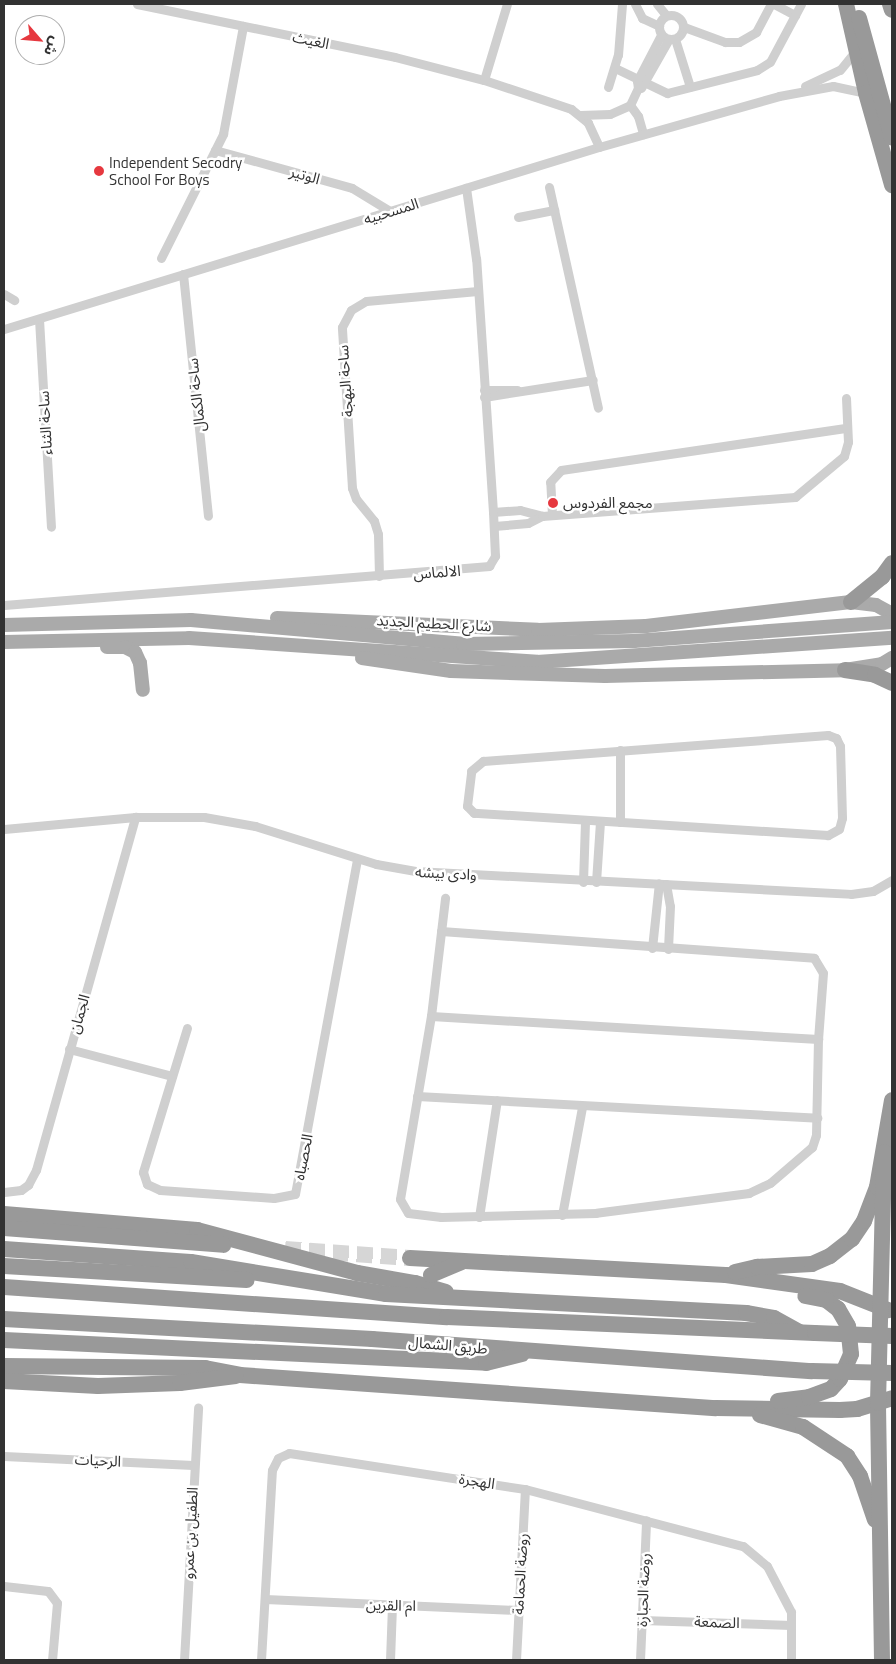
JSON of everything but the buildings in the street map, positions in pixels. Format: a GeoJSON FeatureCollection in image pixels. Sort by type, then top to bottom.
{"type":"FeatureCollection","features":[{"type":"Feature","properties":{"kind":"highway"},"geometry":{"type":"LineString","coordinates":[[846,4],[866,93],[892,185]]}},
{"type":"Feature","properties":{"kind":"highway"},"geometry":{"type":"LineString","coordinates":[[855,4],[892,138]]}},
{"type":"Feature","properties":{"kind":"highway"},"geometry":{"type":"LineString","coordinates":[[890,4],[892,10]]}},
{"type":"Feature","properties":{"kind":"highway"},"geometry":{"type":"LineString","coordinates":[[851,602],[876,583],[892,563]]}},
{"type":"Feature","properties":{"kind":"highway"},"geometry":{"type":"LineString","coordinates":[[845,670],[875,675],[892,683]]}},
{"type":"Feature","properties":{"kind":"highway"},"geometry":{"type":"LineString","coordinates":[[726,1275],[757,1267],[812,1264],[846,1245],[869,1210],[884,1152],[892,1100]]}},
{"type":"Feature","properties":{"kind":"highway"},"geometry":{"type":"LineString","coordinates":[[882,1660],[882,1544],[887,1309],[884,1152]]}},
{"type":"Feature","properties":{"kind":"highway"},"geometry":{"type":"LineString","coordinates":[[4,1214],[197,1230],[357,1273],[425,1285],[454,1297]]}},
{"type":"Feature","properties":{"kind":"highway"},"geometry":{"type":"LineString","coordinates":[[4,1228],[223,1245]]}},
{"type":"Feature","properties":{"kind":"highway"},"geometry":{"type":"LineString","coordinates":[[4,1249],[191,1262],[386,1294],[746,1313],[774,1318],[808,1333]]}},
{"type":"Feature","properties":{"kind":"highway"},"geometry":{"type":"LineString","coordinates":[[410,1258],[726,1275],[840,1291],[887,1309]]}},
{"type":"Feature","properties":{"kind":"highway"},"geometry":{"type":"LineString","coordinates":[[431,1275],[463,1262]]}},
{"type":"Feature","properties":{"kind":"highway"},"geometry":{"type":"LineString","coordinates":[[4,1266],[247,1280]]}},
{"type":"Feature","properties":{"kind":"highway"},"geometry":{"type":"LineString","coordinates":[[716,1408],[820,1394],[840,1379],[852,1346],[848,1326],[832,1303],[752,1286],[726,1275]]}},
{"type":"Feature","properties":{"kind":"highway","name":"طريق الشمال"},"geometry":{"type":"LineString","coordinates":[[4,1287],[446,1317],[892,1336]]}},
{"type":"Feature","properties":{"kind":"highway","name":"طريق الشمال"},"geometry":{"type":"LineString","coordinates":[[4,1319],[162,1326],[812,1370],[892,1373]]}},
{"type":"Feature","properties":{"kind":"highway"},"geometry":{"type":"LineString","coordinates":[[4,1340],[479,1363],[499,1361],[530,1351]]}},
{"type":"Feature","properties":{"kind":"highway"},"geometry":{"type":"LineString","coordinates":[[4,1349],[39,1349],[62,1342]]}},
{"type":"Feature","properties":{"kind":"highway"},"geometry":{"type":"LineString","coordinates":[[4,1366],[205,1368],[240,1375],[716,1408],[840,1410],[885,1400]]}},
{"type":"Feature","properties":{"kind":"highway"},"geometry":{"type":"LineString","coordinates":[[4,1381],[144,1385],[210,1381],[240,1375]]}},
{"type":"Feature","properties":{"kind":"highway"},"geometry":{"type":"LineString","coordinates":[[716,1408],[803,1427],[847,1456],[860,1476],[882,1544]]}},
{"type":"Feature","properties":{"kind":"highway"},"geometry":{"type":"LineString","coordinates":[[882,1628],[892,1527]]}},
{"type":"Feature","properties":{"kind":"main road"},"geometry":{"type":"LineString","coordinates":[[224,622],[257,618],[538,630],[646,626],[851,602],[876,605],[892,614]]}},
{"type":"Feature","properties":{"kind":"main road","name":"شارع الحطيم الجديد"},"geometry":{"type":"LineString","coordinates":[[4,625],[162,620],[224,622],[463,644],[687,639],[892,622]]}},
{"type":"Feature","properties":{"kind":"main road"},"geometry":{"type":"LineString","coordinates":[[10,641],[189,638],[337,650],[537,662],[690,654],[892,638]]}},
{"type":"Feature","properties":{"kind":"main road"},"geometry":{"type":"LineString","coordinates":[[10,641],[46,648],[130,649],[138,657],[143,690]]}},
{"type":"Feature","properties":{"kind":"main road"},"geometry":{"type":"LineString","coordinates":[[337,650],[383,664],[451,671],[606,676],[845,670],[882,664],[892,658]]}},
{"type":"Feature","properties":{"kind":"street","name":"الغيث"},"geometry":{"type":"LineString","coordinates":[[137,4],[174,8],[243,26],[395,57],[484,80],[561,106],[580,115],[595,134],[599,147]]}},
{"type":"Feature","properties":{"kind":"street"},"geometry":{"type":"LineString","coordinates":[[484,80],[507,4]]}},
{"type":"Feature","properties":{"kind":"street"},"geometry":{"type":"LineString","coordinates":[[608,87],[615,68],[622,4]]}},
{"type":"Feature","properties":{"kind":"street"},"geometry":{"type":"LineString","coordinates":[[635,4],[642,18],[666,34]]}},
{"type":"Feature","properties":{"kind":"street"},"geometry":{"type":"LineString","coordinates":[[657,4],[666,15],[666,34],[690,87]]}},
{"type":"Feature","properties":{"kind":"street"},"geometry":{"type":"LineString","coordinates":[[666,15],[678,16],[684,27],[725,42],[739,42],[756,32],[773,4],[795,15]]}},
{"type":"Feature","properties":{"kind":"street"},"geometry":{"type":"LineString","coordinates":[[615,68],[640,84],[667,93],[766,66],[801,4]]}},
{"type":"Feature","properties":{"kind":"street"},"geometry":{"type":"LineString","coordinates":[[162,258],[215,150],[228,118],[243,26]]}},
{"type":"Feature","properties":{"kind":"street"},"geometry":{"type":"LineString","coordinates":[[580,115],[617,112],[630,105],[666,34],[684,27]]}},
{"type":"Feature","properties":{"kind":"street","name":"المسحبيه"},"geometry":{"type":"LineString","coordinates":[[780,96],[830,77],[848,62],[856,50]]}},
{"type":"Feature","properties":{"kind":"street","name":"المسحبيه"},"geometry":{"type":"LineString","coordinates":[[4,329],[599,147],[780,96],[833,86],[866,93]]}},
{"type":"Feature","properties":{"kind":"street"},"geometry":{"type":"LineString","coordinates":[[630,105],[638,116],[643,134]]}},
{"type":"Feature","properties":{"kind":"street","name":"الوتير"},"geometry":{"type":"LineString","coordinates":[[215,150],[352,188],[390,211]]}},
{"type":"Feature","properties":{"kind":"street"},"geometry":{"type":"LineString","coordinates":[[549,187],[598,408]]}},
{"type":"Feature","properties":{"kind":"street","name":"الالماس"},"geometry":{"type":"LineString","coordinates":[[4,604],[489,566],[495,556],[494,526],[478,291],[466,188]]}},
{"type":"Feature","properties":{"kind":"street"},"geometry":{"type":"LineString","coordinates":[[518,217],[554,210]]}},
{"type":"Feature","properties":{"kind":"street","name":"ساحة الكمال"},"geometry":{"type":"LineString","coordinates":[[183,274],[208,516]]}},
{"type":"Feature","properties":{"kind":"street","name":"ساحة البهجة"},"geometry":{"type":"LineString","coordinates":[[379,576],[378,534],[374,521],[356,500],[352,488],[342,327],[352,310],[366,301],[478,291]]}},
{"type":"Feature","properties":{"kind":"street"},"geometry":{"type":"LineString","coordinates":[[4,294],[14,300]]}},
{"type":"Feature","properties":{"kind":"street","name":"ساحة الثناء"},"geometry":{"type":"LineString","coordinates":[[39,319],[51,527]]}},
{"type":"Feature","properties":{"kind":"street"},"geometry":{"type":"LineString","coordinates":[[484,394],[593,380]]}},
{"type":"Feature","properties":{"kind":"street"},"geometry":{"type":"LineString","coordinates":[[494,526],[528,522],[542,516],[552,515],[788,500],[802,494],[841,460],[848,447],[846,398]]}},
{"type":"Feature","properties":{"kind":"street"},"geometry":{"type":"LineString","coordinates":[[552,515],[550,482],[561,470],[847,428]]}},
{"type":"Feature","properties":{"kind":"street"},"geometry":{"type":"LineString","coordinates":[[493,512],[520,510],[542,516]]}},
{"type":"Feature","properties":{"kind":"street"},"geometry":{"type":"LineString","coordinates":[[832,736],[840,746],[842,818],[839,829],[828,835],[585,821],[471,812],[466,803],[473,767],[483,761],[620,750],[832,736]]}},
{"type":"Feature","properties":{"kind":"street"},"geometry":{"type":"LineString","coordinates":[[620,750],[620,822]]}},
{"type":"Feature","properties":{"kind":"street","name":"وادى بيشه"},"geometry":{"type":"LineString","coordinates":[[4,829],[135,817],[177,816],[229,820],[357,859],[414,871],[582,882],[663,883],[851,894],[873,891],[892,880]]}},
{"type":"Feature","properties":{"kind":"street","name":"الجمان"},"geometry":{"type":"LineString","coordinates":[[4,1192],[21,1190],[33,1178],[135,817]]}},
{"type":"Feature","properties":{"kind":"street"},"geometry":{"type":"LineString","coordinates":[[582,882],[585,821]]}},
{"type":"Feature","properties":{"kind":"street"},"geometry":{"type":"LineString","coordinates":[[596,882],[600,822]]}},
{"type":"Feature","properties":{"kind":"street","name":"الحصباه"},"geometry":{"type":"LineString","coordinates":[[187,1028],[143,1172],[147,1184],[160,1190],[274,1198],[295,1194],[357,859]]}},
{"type":"Feature","properties":{"kind":"street"},"geometry":{"type":"LineString","coordinates":[[652,948],[663,883]]}},
{"type":"Feature","properties":{"kind":"street"},"geometry":{"type":"LineString","coordinates":[[663,883],[670,906],[668,949]]}},
{"type":"Feature","properties":{"kind":"street"},"geometry":{"type":"LineString","coordinates":[[441,931],[652,948],[814,958],[823,973],[818,1039],[815,1141],[808,1152],[756,1190],[629,1210],[562,1215],[416,1216],[402,1207],[400,1199],[431,1016],[441,931],[445,898]]}},
{"type":"Feature","properties":{"kind":"street"},"geometry":{"type":"LineString","coordinates":[[431,1016],[818,1039]]}},
{"type":"Feature","properties":{"kind":"street"},"geometry":{"type":"LineString","coordinates":[[69,1049],[172,1076]]}},
{"type":"Feature","properties":{"kind":"street"},"geometry":{"type":"LineString","coordinates":[[417,1096],[582,1107],[817,1118]]}},
{"type":"Feature","properties":{"kind":"street"},"geometry":{"type":"LineString","coordinates":[[479,1217],[497,1100]]}},
{"type":"Feature","properties":{"kind":"street"},"geometry":{"type":"LineString","coordinates":[[562,1215],[582,1107]]}},
{"type":"Feature","properties":{"kind":"street","name":"الطفيل بن عمرو"},"geometry":{"type":"LineString","coordinates":[[184,1660],[193,1465],[198,1407]]}},
{"type":"Feature","properties":{"kind":"street","name":"الهجرة"},"geometry":{"type":"LineString","coordinates":[[261,1660],[272,1470],[278,1458],[289,1453],[525,1488],[743,1546],[767,1566],[782,1590],[791,1612],[791,1660]]}},
{"type":"Feature","properties":{"kind":"street","name":"الرحيات"},"geometry":{"type":"LineString","coordinates":[[4,1456],[193,1465]]}},
{"type":"Feature","properties":{"kind":"street","name":"روضة الحمامة"},"geometry":{"type":"LineString","coordinates":[[516,1660],[525,1488]]}},
{"type":"Feature","properties":{"kind":"street","name":"روضة الحبارة"},"geometry":{"type":"LineString","coordinates":[[640,1660],[646,1520]]}},
{"type":"Feature","properties":{"kind":"street"},"geometry":{"type":"LineString","coordinates":[[4,1586],[48,1591],[57,1603],[52,1660]]}},
{"type":"Feature","properties":{"kind":"street","name":"ام القرين"},"geometry":{"type":"LineString","coordinates":[[265,1599],[518,1610]]}},
{"type":"Feature","properties":{"kind":"street"},"geometry":{"type":"LineString","coordinates":[[390,1660],[392,1605]]}},
{"type":"Feature","properties":{"kind":"street","name":"الصمعة"},"geometry":{"type":"LineString","coordinates":[[642,1620],[791,1625]]}},
{"type":"Feature","properties":{"kind":"tunnel"},"geometry":{"type":"LineString","coordinates":[[285,1249],[410,1258]]}},
{"type":"Feature","properties":{"kind":"place","name":"Independent Secodry School For Boys"},"geometry":{"type":"Point","coordinates":[99,171]}},
{"type":"Feature","properties":{"kind":"place","name":"مجمع الفردوس"},"geometry":{"type":"Point","coordinates":[553,503]}}]}
